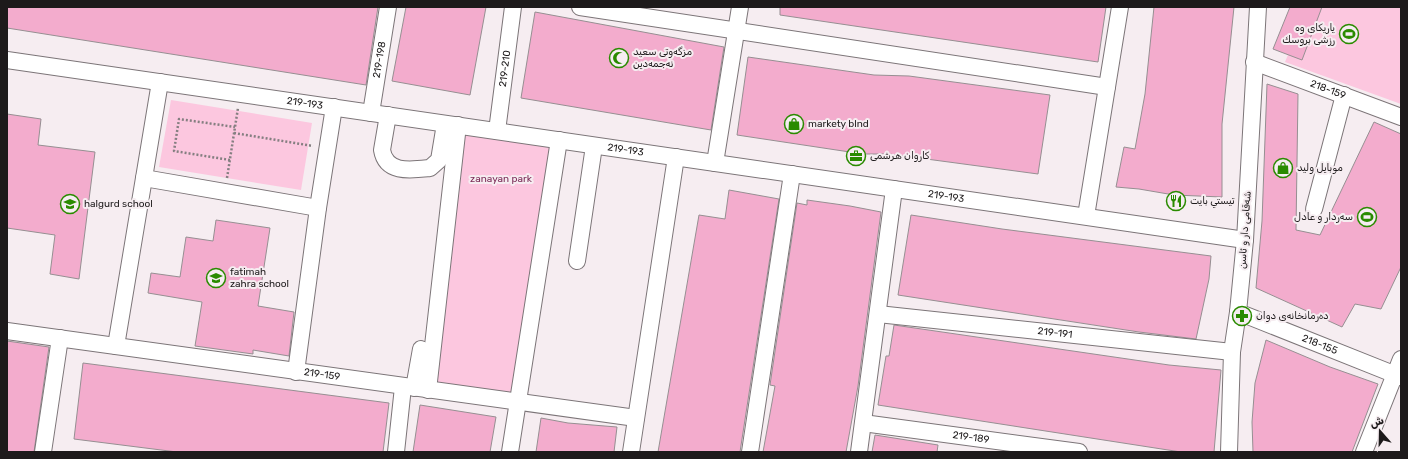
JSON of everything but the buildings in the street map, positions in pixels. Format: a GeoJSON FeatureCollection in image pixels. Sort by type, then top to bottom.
{"type":"FeatureCollection","features":[{"type":"Feature","properties":{"kind":"street","name":"219-198"},"geometry":{"type":"LineString","coordinates":[[371,112],[388,7]]}},
{"type":"Feature","properties":{"kind":"street","name":"219-210"},"geometry":{"type":"LineString","coordinates":[[497,131],[513,7]]}},
{"type":"Feature","properties":{"kind":"street"},"geometry":{"type":"LineString","coordinates":[[580,7],[633,11],[736,31],[1107,87]]}},
{"type":"Feature","properties":{"kind":"street"},"geometry":{"type":"LineString","coordinates":[[715,163],[740,7]]}},
{"type":"Feature","properties":{"kind":"street"},"geometry":{"type":"LineString","coordinates":[[1086,216],[1120,7]]}},
{"type":"Feature","properties":{"kind":"street","name":"شەقامی دار و ئاسن"},"geometry":{"type":"LineString","coordinates":[[1229,452],[1232,352],[1238,312],[1244,240],[1258,7]]}},
{"type":"Feature","properties":{"kind":"street","name":"219-193"},"geometry":{"type":"LineString","coordinates":[[7,60],[1244,240]]}},
{"type":"Feature","properties":{"kind":"street","name":"218-159"},"geometry":{"type":"LineString","coordinates":[[1254,62],[1401,117]]}},
{"type":"Feature","properties":{"kind":"street"},"geometry":{"type":"LineString","coordinates":[[116,346],[160,82]]}},
{"type":"Feature","properties":{"kind":"street"},"geometry":{"type":"LineString","coordinates":[[1314,209],[1344,95]]}},
{"type":"Feature","properties":{"kind":"street"},"geometry":{"type":"LineString","coordinates":[[296,372],[318,208],[334,107]]}},
{"type":"Feature","properties":{"kind":"street"},"geometry":{"type":"LineString","coordinates":[[388,115],[382,150],[383,156],[387,163],[395,168],[408,170],[430,168],[439,160],[452,124]]}},
{"type":"Feature","properties":{"kind":"street"},"geometry":{"type":"LineString","coordinates":[[396,452],[415,388],[452,124]]}},
{"type":"Feature","properties":{"kind":"street"},"geometry":{"type":"LineString","coordinates":[[510,452],[559,140]]}},
{"type":"Feature","properties":{"kind":"street"},"geometry":{"type":"LineString","coordinates":[[577,261],[594,146]]}},
{"type":"Feature","properties":{"kind":"street"},"geometry":{"type":"LineString","coordinates":[[631,452],[676,157]]}},
{"type":"Feature","properties":{"kind":"street"},"geometry":{"type":"LineString","coordinates":[[750,452],[792,174]]}},
{"type":"Feature","properties":{"kind":"street"},"geometry":{"type":"LineString","coordinates":[[144,178],[318,208]]}},
{"type":"Feature","properties":{"kind":"street"},"geometry":{"type":"LineString","coordinates":[[859,452],[894,188]]}},
{"type":"Feature","properties":{"kind":"street","name":"218-155"},"geometry":{"type":"LineString","coordinates":[[1238,312],[1398,376]]}},
{"type":"Feature","properties":{"kind":"street","name":"219-191"},"geometry":{"type":"LineString","coordinates":[[878,314],[1232,352]]}},
{"type":"Feature","properties":{"kind":"street","name":"219-159"},"geometry":{"type":"LineString","coordinates":[[7,331],[636,418]]}},
{"type":"Feature","properties":{"kind":"street"},"geometry":{"type":"LineString","coordinates":[[43,452],[60,338]]}},
{"type":"Feature","properties":{"kind":"street"},"geometry":{"type":"LineString","coordinates":[[415,388],[420,348]]}},
{"type":"Feature","properties":{"kind":"street"},"geometry":{"type":"LineString","coordinates":[[1364,452],[1398,376],[1401,359]]}},
{"type":"Feature","properties":{"kind":"street","name":"219-189"},"geometry":{"type":"LineString","coordinates":[[863,423],[1079,452]]}},
{"type":"Feature","properties":{"kind":"path"},"geometry":{"type":"LineString","coordinates":[[225,192],[240,94]]}},
{"type":"Feature","properties":{"kind":"path"},"geometry":{"type":"LineString","coordinates":[[230,160],[174,151],[179,119],[235,127]]}},
{"type":"Feature","properties":{"kind":"path"},"geometry":{"type":"LineString","coordinates":[[234,133],[327,148]]}},
{"type":"Feature","properties":{"kind":"green space","name":"ياريكاى وه رزشى بروسك"},"geometry":{"type":"Polygon","coordinates":[[[1308,7],[1401,7],[1401,104],[1285,62],[1308,7]]]}},
{"type":"Feature","properties":{"kind":"green space"},"geometry":{"type":"Polygon","coordinates":[[[171,100],[312,123],[301,190],[159,167],[171,100]]]}},
{"type":"Feature","properties":{"kind":"green space","name":"zanayan park"},"geometry":{"type":"Polygon","coordinates":[[[458,125],[555,139],[513,393],[435,385],[458,125]]]}},
{"type":"Feature","properties":{"kind":"place","name":"ياريكاى وه رزشى بروسك"},"geometry":{"type":"Point","coordinates":[1349,34]}},
{"type":"Feature","properties":{"kind":"place","name":"مزگەوتی سعید نەجمەدین"},"geometry":{"type":"Point","coordinates":[619,58]}},
{"type":"Feature","properties":{"kind":"place","name":"markety blnd"},"geometry":{"type":"Point","coordinates":[794,124]}},
{"type":"Feature","properties":{"kind":"place","name":"كاروان هرشمی"},"geometry":{"type":"Point","coordinates":[856,156]}},
{"type":"Feature","properties":{"kind":"place","name":"موبايل وليد"},"geometry":{"type":"Point","coordinates":[1283,168]}},
{"type":"Feature","properties":{"kind":"place","name":"تيستي بايت"},"geometry":{"type":"Point","coordinates":[1176,201]}},
{"type":"Feature","properties":{"kind":"place","name":"halgurd school"},"geometry":{"type":"Point","coordinates":[70,204]}},
{"type":"Feature","properties":{"kind":"place","name":"سەردار و عادل"},"geometry":{"type":"Point","coordinates":[1367,217]}},
{"type":"Feature","properties":{"kind":"place","name":"fatimah zahra school"},"geometry":{"type":"Point","coordinates":[216,278]}},
{"type":"Feature","properties":{"kind":"place","name":"دەرمانخانەی دوان"},"geometry":{"type":"Point","coordinates":[1242,316]}}]}
